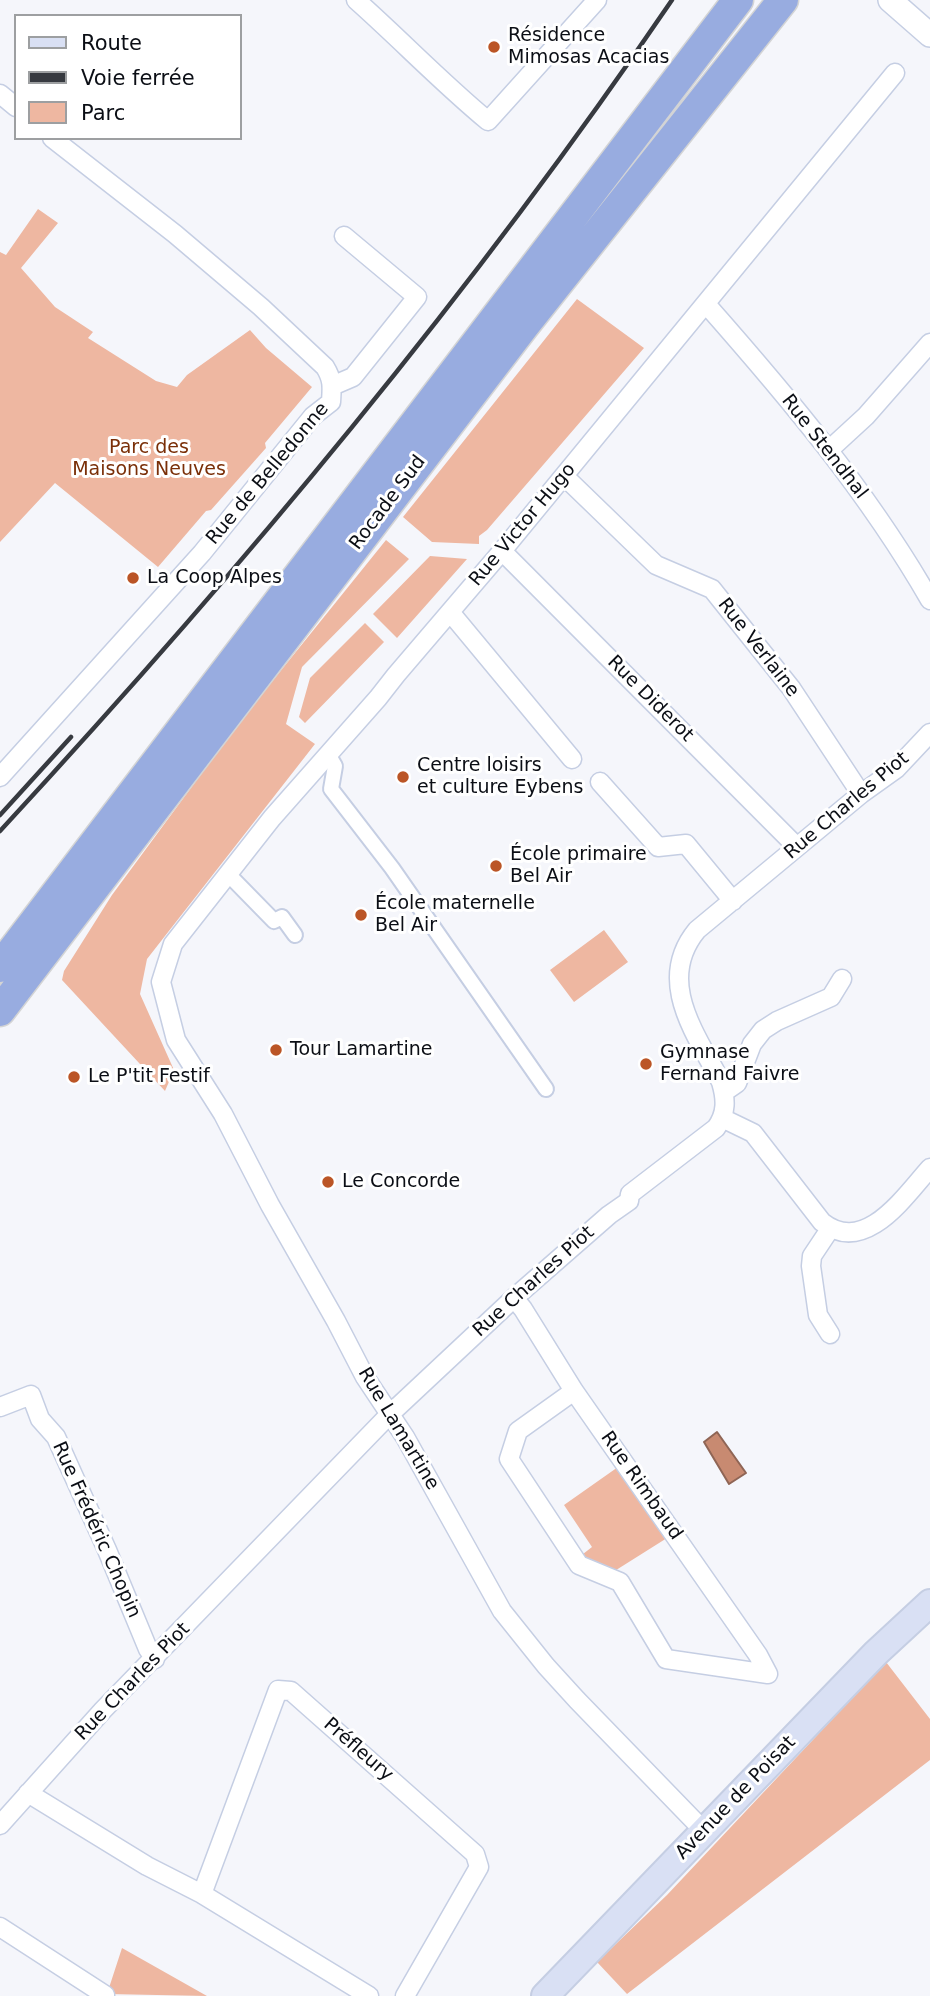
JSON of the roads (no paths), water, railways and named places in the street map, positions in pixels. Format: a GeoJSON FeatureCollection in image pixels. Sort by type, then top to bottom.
{"type":"FeatureCollection","features":[{"type":"Feature","properties":{"kind":"highway","name":"Rocade Sud"},"geometry":{"type":"LineString","coordinates":[[0,967],[738,0]]}},
{"type":"Feature","properties":{"kind":"highway","name":"Rocade Sud"},"geometry":{"type":"LineString","coordinates":[[0,1011],[524,326],[783,0]]}},
{"type":"Feature","properties":{"kind":"main road","name":"Avenue de Poisat"},"geometry":{"type":"LineString","coordinates":[[545,1996],[876,1653],[930,1603]]}},
{"type":"Feature","properties":{"kind":"street"},"geometry":{"type":"LineString","coordinates":[[356,0],[393,33],[426,68],[488,121],[597,0]]}},
{"type":"Feature","properties":{"kind":"street"},"geometry":{"type":"LineString","coordinates":[[890,0],[930,35]]}},
{"type":"Feature","properties":{"kind":"street","name":"Rue Victor Hugo"},"geometry":{"type":"LineString","coordinates":[[161,982],[173,944],[272,818],[378,698],[565,476],[895,73]]}},
{"type":"Feature","properties":{"kind":"street"},"geometry":{"type":"LineString","coordinates":[[0,94],[14,105]]}},
{"type":"Feature","properties":{"kind":"street","name":"Rue de Belledonne"},"geometry":{"type":"LineString","coordinates":[[0,777],[202,553],[313,416],[331,402],[332,379],[325,367],[261,307],[127,194],[55,140]]}},
{"type":"Feature","properties":{"kind":"street"},"geometry":{"type":"LineString","coordinates":[[332,386],[354,377],[416,297],[344,236]]}},
{"type":"Feature","properties":{"kind":"street","name":"Rue Stendhal"},"geometry":{"type":"LineString","coordinates":[[706,304],[747,349],[829,450],[874,512],[930,600]]}},
{"type":"Feature","properties":{"kind":"street"},"geometry":{"type":"LineString","coordinates":[[829,450],[866,416],[930,343]]}},
{"type":"Feature","properties":{"kind":"street","name":"Rue Verlaine"},"geometry":{"type":"LineString","coordinates":[[565,476],[656,565],[712,589],[791,688],[861,794]]}},
{"type":"Feature","properties":{"kind":"street","name":"Rue Diderot"},"geometry":{"type":"LineString","coordinates":[[502,551],[797,847]]}},
{"type":"Feature","properties":{"kind":"street"},"geometry":{"type":"LineString","coordinates":[[450,612],[572,759]]}},
{"type":"Feature","properties":{"kind":"street","name":"Rue Charles Piot"},"geometry":{"type":"LineString","coordinates":[[0,1825],[103,1710],[390,1415],[514,1298],[609,1215],[629,1201],[630,1194],[716,1128],[725,1107],[724,1092],[683,1006],[677,982],[679,961],[686,945],[697,930],[861,794],[896,769],[930,733]]}},
{"type":"Feature","properties":{"kind":"street"},"geometry":{"type":"LineString","coordinates":[[328,754],[335,766],[331,789],[393,868],[546,1089]]}},
{"type":"Feature","properties":{"kind":"street"},"geometry":{"type":"LineString","coordinates":[[600,782],[658,847],[685,845],[733,901]]}},
{"type":"Feature","properties":{"kind":"street"},"geometry":{"type":"LineString","coordinates":[[228,874],[274,921],[282,916],[295,935]]}},
{"type":"Feature","properties":{"kind":"street"},"geometry":{"type":"LineString","coordinates":[[724,1092],[737,1083],[752,1044],[763,1030],[831,997],[842,979]]}},
{"type":"Feature","properties":{"kind":"street","name":"Rue Lamartine"},"geometry":{"type":"LineString","coordinates":[[161,982],[176,1040],[223,1114],[365,1377],[405,1437],[502,1611],[569,1692],[704,1831]]}},
{"type":"Feature","properties":{"kind":"street"},"geometry":{"type":"LineString","coordinates":[[722,1118],[753,1133],[813,1212],[830,1229],[839,1232],[855,1232],[877,1224],[930,1168]]}},
{"type":"Feature","properties":{"kind":"street"},"geometry":{"type":"LineString","coordinates":[[830,1229],[812,1256],[811,1266],[818,1315],[830,1334]]}},
{"type":"Feature","properties":{"kind":"street","name":"Rue Rimbaud"},"geometry":{"type":"LineString","coordinates":[[514,1298],[574,1391],[750,1643],[768,1674],[666,1659],[620,1582],[579,1566],[509,1459],[518,1431],[574,1391]]}},
{"type":"Feature","properties":{"kind":"street","name":"Rue Frédéric Chopin"},"geometry":{"type":"LineString","coordinates":[[0,1407],[31,1395],[40,1419],[56,1437],[148,1649],[155,1659]]}},
{"type":"Feature","properties":{"kind":"street","name":"Préfleury"},"geometry":{"type":"LineString","coordinates":[[202,1894],[278,1690],[291,1691],[475,1854],[480,1867],[405,1996]]}},
{"type":"Feature","properties":{"kind":"street"},"geometry":{"type":"LineString","coordinates":[[28,1793],[147,1866],[202,1894],[369,1996]]}},
{"type":"Feature","properties":{"kind":"street"},"geometry":{"type":"LineString","coordinates":[[0,1927],[105,1995]]}},
{"type":"Feature","properties":{"kind":"railway"},"geometry":{"type":"LineString","coordinates":[[0,831],[179,632],[351,428],[516,217],[672,0]]}},
{"type":"Feature","properties":{"kind":"railway"},"geometry":{"type":"LineString","coordinates":[[0,815],[71,737]]}},
{"type":"Feature","properties":{"kind":"place","name":"Résidence Mimosas Acacias"},"geometry":{"type":"Point","coordinates":[494,47]}},
{"type":"Feature","properties":{"kind":"place","name":"La Coop Alpes"},"geometry":{"type":"Point","coordinates":[133,578]}},
{"type":"Feature","properties":{"kind":"place","name":"Centre loisirs et culture Eybens"},"geometry":{"type":"Point","coordinates":[403,777]}},
{"type":"Feature","properties":{"kind":"place","name":"École primaire Bel Air"},"geometry":{"type":"Point","coordinates":[496,866]}},
{"type":"Feature","properties":{"kind":"place","name":"École maternelle Bel Air"},"geometry":{"type":"Point","coordinates":[361,915]}},
{"type":"Feature","properties":{"kind":"place","name":"Tour Lamartine"},"geometry":{"type":"Point","coordinates":[276,1050]}},
{"type":"Feature","properties":{"kind":"place","name":"Gymnase Fernand Faivre"},"geometry":{"type":"Point","coordinates":[646,1064]}},
{"type":"Feature","properties":{"kind":"place","name":"Le P'tit Festif"},"geometry":{"type":"Point","coordinates":[74,1077]}},
{"type":"Feature","properties":{"kind":"place","name":"Le Concorde"},"geometry":{"type":"Point","coordinates":[328,1182]}},
{"type":"Feature","properties":{"kind":"park label","name":"Parc des Maisons Neuves"},"geometry":{"type":"Point","coordinates":[149,459]}}]}
